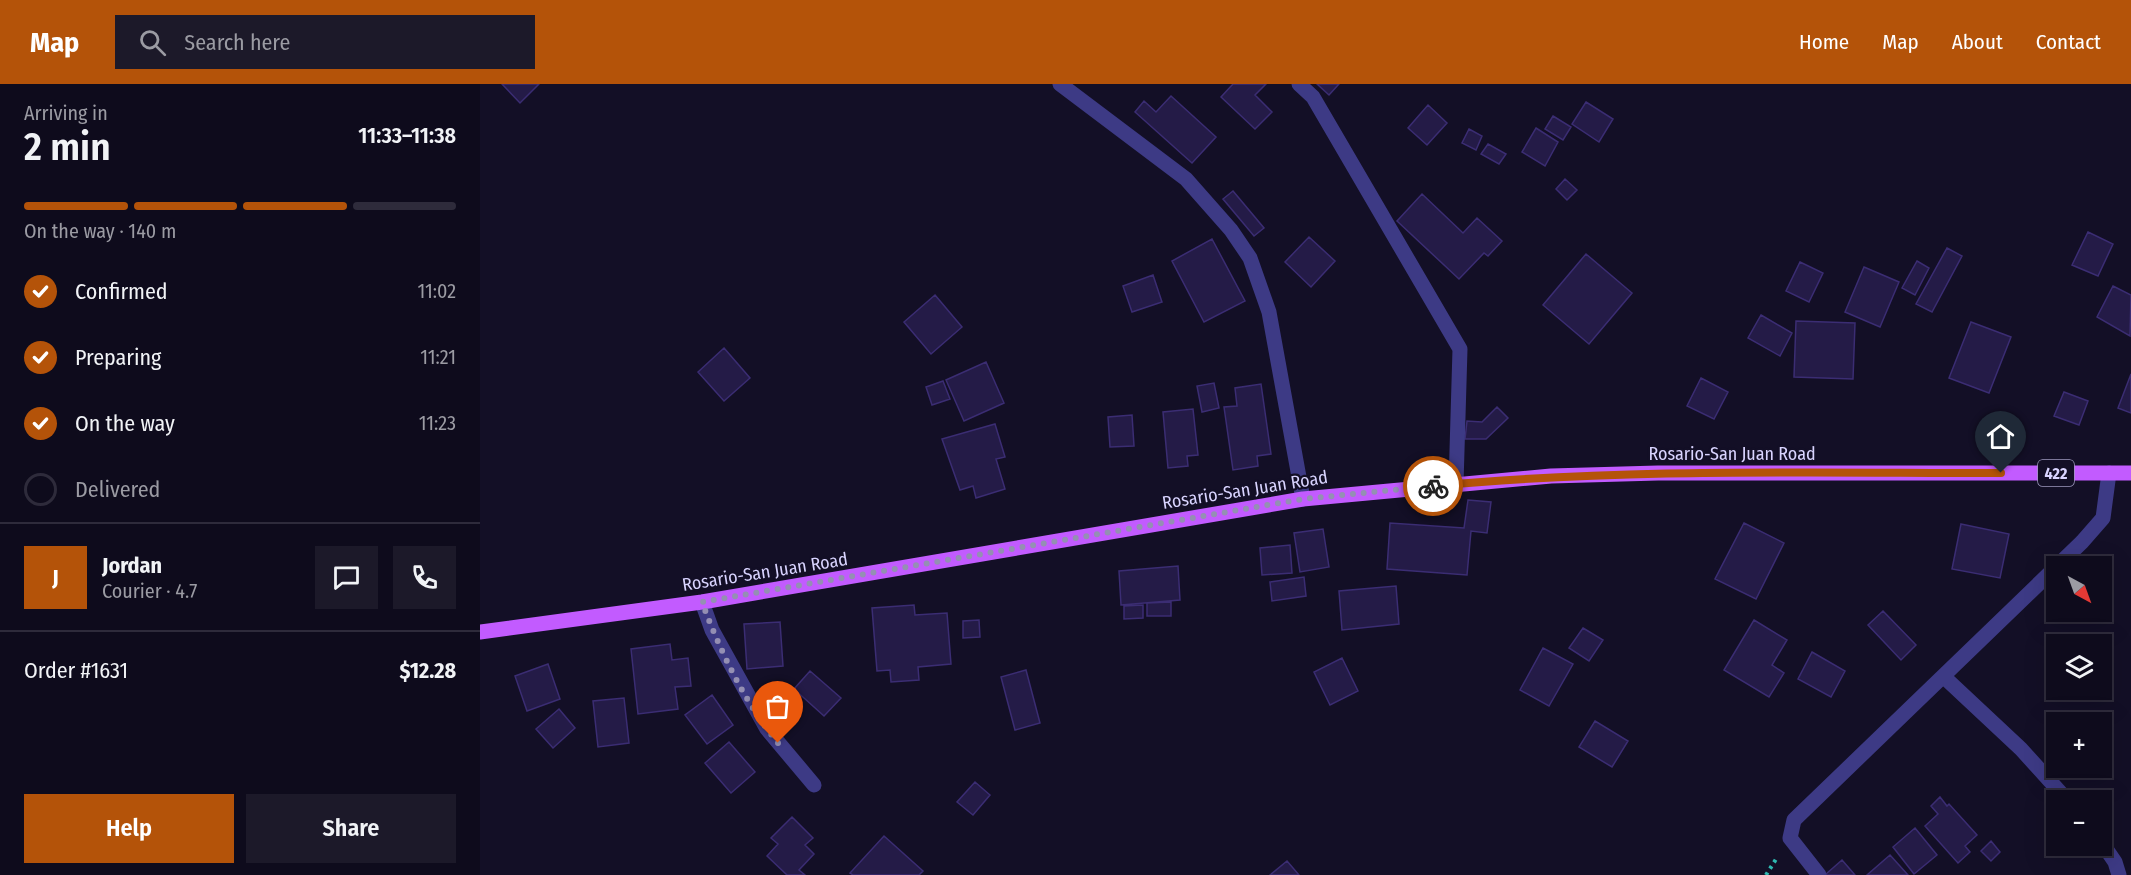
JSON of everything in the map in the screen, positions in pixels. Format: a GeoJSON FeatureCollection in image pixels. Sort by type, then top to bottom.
{"type":"FeatureCollection","features":[{"type":"Feature","properties":{"kind":"main road","name":"Rosario-San Juan Road"},"geometry":{"type":"LineString","coordinates":[[480,632],[702,602],[1303,499],[1456,484],[1551,476],[1658,472],[2131,473]]}},
{"type":"Feature","properties":{"kind":"street"},"geometry":{"type":"LineString","coordinates":[[1060,84],[1186,178],[1230,230],[1250,258],[1269,312],[1303,499]]}},
{"type":"Feature","properties":{"kind":"street"},"geometry":{"type":"LineString","coordinates":[[1299,84],[1313,97],[1460,349],[1456,484]]}},
{"type":"Feature","properties":{"kind":"street"},"geometry":{"type":"LineString","coordinates":[[1819,875],[1790,838],[1794,820],[2103,518],[2109,473]]}},
{"type":"Feature","properties":{"kind":"street"},"geometry":{"type":"LineString","coordinates":[[702,602],[712,630],[767,729],[814,784]]}},
{"type":"Feature","properties":{"kind":"street"},"geometry":{"type":"LineString","coordinates":[[1943,676],[2021,749],[2058,790]]}},
{"type":"Feature","properties":{"kind":"street"},"geometry":{"type":"LineString","coordinates":[[2111,856],[2119,875]]}},
{"type":"Feature","properties":{"kind":"building"},"geometry":{"type":"Polygon","coordinates":[[[502,84],[539,84],[520,103],[502,84]]]}},
{"type":"Feature","properties":{"kind":"building"},"geometry":{"type":"Polygon","coordinates":[[[1233,84],[1266,84],[1255,95],[1272,112],[1255,129],[1221,97],[1233,84]]]}},
{"type":"Feature","properties":{"kind":"building"},"geometry":{"type":"Polygon","coordinates":[[[1317,84],[1339,84],[1329,95],[1317,84]]]}},
{"type":"Feature","properties":{"kind":"building"},"geometry":{"type":"Polygon","coordinates":[[[1171,96],[1216,137],[1192,163],[1135,112],[1144,101],[1156,112],[1171,96]]]}},
{"type":"Feature","properties":{"kind":"building"},"geometry":{"type":"Polygon","coordinates":[[[1586,102],[1613,119],[1599,142],[1572,124],[1586,102]]]}},
{"type":"Feature","properties":{"kind":"building"},"geometry":{"type":"Polygon","coordinates":[[[1428,105],[1447,123],[1427,145],[1408,128],[1428,105]]]}},
{"type":"Feature","properties":{"kind":"building"},"geometry":{"type":"Polygon","coordinates":[[[1553,116],[1571,127],[1563,140],[1545,129],[1553,116]]]}},
{"type":"Feature","properties":{"kind":"building"},"geometry":{"type":"Polygon","coordinates":[[[1536,128],[1558,142],[1545,166],[1522,152],[1536,128]]]}},
{"type":"Feature","properties":{"kind":"building"},"geometry":{"type":"Polygon","coordinates":[[[1469,129],[1482,136],[1476,150],[1462,143],[1469,129]]]}},
{"type":"Feature","properties":{"kind":"building"},"geometry":{"type":"Polygon","coordinates":[[[1488,144],[1506,154],[1499,164],[1481,154],[1488,144]]]}},
{"type":"Feature","properties":{"kind":"building"},"geometry":{"type":"Polygon","coordinates":[[[1565,179],[1577,190],[1567,200],[1556,189],[1565,179]]]}},
{"type":"Feature","properties":{"kind":"building"},"geometry":{"type":"Polygon","coordinates":[[[1233,191],[1264,228],[1254,236],[1223,199],[1233,191]]]}},
{"type":"Feature","properties":{"kind":"building"},"geometry":{"type":"Polygon","coordinates":[[[1422,194],[1463,233],[1477,218],[1502,241],[1488,256],[1484,253],[1459,279],[1397,221],[1422,194]]]}},
{"type":"Feature","properties":{"kind":"building"},"geometry":{"type":"Polygon","coordinates":[[[2088,232],[2113,244],[2098,276],[2072,265],[2088,232]]]}},
{"type":"Feature","properties":{"kind":"building"},"geometry":{"type":"Polygon","coordinates":[[[1309,237],[1335,261],[1311,287],[1285,262],[1309,237]]]}},
{"type":"Feature","properties":{"kind":"building"},"geometry":{"type":"Polygon","coordinates":[[[1212,239],[1245,301],[1204,322],[1172,261],[1212,239]]]}},
{"type":"Feature","properties":{"kind":"building"},"geometry":{"type":"Polygon","coordinates":[[[1947,248],[1962,256],[1932,312],[1916,304],[1947,248]]]}},
{"type":"Feature","properties":{"kind":"building"},"geometry":{"type":"Polygon","coordinates":[[[1586,254],[1632,293],[1589,344],[1543,305],[1586,254]]]}},
{"type":"Feature","properties":{"kind":"building"},"geometry":{"type":"Polygon","coordinates":[[[1917,261],[1929,268],[1915,295],[1902,288],[1917,261]]]}},
{"type":"Feature","properties":{"kind":"building"},"geometry":{"type":"Polygon","coordinates":[[[1800,262],[1823,273],[1809,302],[1786,291],[1800,262]]]}},
{"type":"Feature","properties":{"kind":"building"},"geometry":{"type":"Polygon","coordinates":[[[1864,267],[1899,282],[1880,327],[1845,312],[1864,267]]]}},
{"type":"Feature","properties":{"kind":"building"},"geometry":{"type":"Polygon","coordinates":[[[1153,275],[1162,302],[1132,312],[1123,286],[1153,275]]]}},
{"type":"Feature","properties":{"kind":"building"},"geometry":{"type":"Polygon","coordinates":[[[2113,286],[2131,295],[2130,336],[2097,317],[2113,286]]]}},
{"type":"Feature","properties":{"kind":"building"},"geometry":{"type":"Polygon","coordinates":[[[935,295],[962,327],[931,354],[904,322],[935,295]]]}},
{"type":"Feature","properties":{"kind":"building"},"geometry":{"type":"Polygon","coordinates":[[[1761,315],[1792,333],[1780,356],[1748,338],[1761,315]]]}},
{"type":"Feature","properties":{"kind":"building"},"geometry":{"type":"Polygon","coordinates":[[[1796,321],[1855,323],[1853,379],[1794,377],[1796,321]]]}},
{"type":"Feature","properties":{"kind":"building"},"geometry":{"type":"Polygon","coordinates":[[[1971,322],[2011,337],[1989,393],[1949,378],[1971,322]]]}},
{"type":"Feature","properties":{"kind":"building"},"geometry":{"type":"Polygon","coordinates":[[[724,348],[750,378],[724,401],[698,372],[724,348]]]}},
{"type":"Feature","properties":{"kind":"building"},"geometry":{"type":"Polygon","coordinates":[[[986,362],[1004,403],[964,421],[946,380],[986,362]]]}},
{"type":"Feature","properties":{"kind":"building"},"geometry":{"type":"Polygon","coordinates":[[[2131,374],[2131,413],[2118,408],[2131,374]]]}},
{"type":"Feature","properties":{"kind":"building"},"geometry":{"type":"Polygon","coordinates":[[[1701,378],[1728,392],[1714,419],[1687,406],[1701,378]]]}},
{"type":"Feature","properties":{"kind":"building"},"geometry":{"type":"Polygon","coordinates":[[[943,381],[950,399],[932,405],[926,387],[943,381]]]}},
{"type":"Feature","properties":{"kind":"building"},"geometry":{"type":"Polygon","coordinates":[[[1214,383],[1219,408],[1202,412],[1197,386],[1214,383]]]}},
{"type":"Feature","properties":{"kind":"building"},"geometry":{"type":"Polygon","coordinates":[[[1261,384],[1271,454],[1257,456],[1258,466],[1233,470],[1224,407],[1237,406],[1235,388],[1261,384]]]}},
{"type":"Feature","properties":{"kind":"building"},"geometry":{"type":"Polygon","coordinates":[[[2064,392],[2088,401],[2079,425],[2054,416],[2064,392]]]}},
{"type":"Feature","properties":{"kind":"building"},"geometry":{"type":"Polygon","coordinates":[[[1497,407],[1508,418],[1486,439],[1465,439],[1467,421],[1482,422],[1497,407]]]}},
{"type":"Feature","properties":{"kind":"building"},"geometry":{"type":"Polygon","coordinates":[[[1193,409],[1198,455],[1187,456],[1188,466],[1168,468],[1163,412],[1193,409]]]}},
{"type":"Feature","properties":{"kind":"building"},"geometry":{"type":"Polygon","coordinates":[[[1132,415],[1134,446],[1110,447],[1108,417],[1132,415]]]}},
{"type":"Feature","properties":{"kind":"building"},"geometry":{"type":"Polygon","coordinates":[[[995,424],[1005,457],[996,459],[1005,489],[976,498],[973,486],[960,490],[942,439],[995,424]]]}},
{"type":"Feature","properties":{"kind":"building"},"geometry":{"type":"Polygon","coordinates":[[[1468,500],[1491,502],[1487,533],[1471,531],[1467,575],[1387,569],[1390,523],[1464,528],[1468,500]]]}},
{"type":"Feature","properties":{"kind":"building"},"geometry":{"type":"Polygon","coordinates":[[[1744,523],[1784,543],[1756,599],[1715,579],[1744,523]]]}},
{"type":"Feature","properties":{"kind":"building"},"geometry":{"type":"Polygon","coordinates":[[[1961,524],[2009,534],[2000,578],[1952,569],[1961,524]]]}},
{"type":"Feature","properties":{"kind":"building"},"geometry":{"type":"Polygon","coordinates":[[[1323,529],[1329,567],[1300,572],[1294,533],[1323,529]]]}},
{"type":"Feature","properties":{"kind":"building"},"geometry":{"type":"Polygon","coordinates":[[[1290,545],[1292,573],[1262,575],[1260,548],[1290,545]]]}},
{"type":"Feature","properties":{"kind":"building"},"geometry":{"type":"Polygon","coordinates":[[[1178,566],[1180,600],[1121,605],[1119,571],[1178,566]]]}},
{"type":"Feature","properties":{"kind":"building"},"geometry":{"type":"Polygon","coordinates":[[[1304,577],[1306,596],[1272,601],[1270,582],[1304,577]]]}},
{"type":"Feature","properties":{"kind":"building"},"geometry":{"type":"Polygon","coordinates":[[[1396,586],[1399,624],[1342,630],[1339,591],[1396,586]]]}},
{"type":"Feature","properties":{"kind":"building"},"geometry":{"type":"Polygon","coordinates":[[[1171,602],[1171,616],[1147,616],[1147,603],[1171,602]]]}},
{"type":"Feature","properties":{"kind":"building"},"geometry":{"type":"Polygon","coordinates":[[[914,605],[915,615],[947,613],[951,664],[918,667],[919,680],[891,682],[890,670],[877,671],[872,608],[914,605]]]}},
{"type":"Feature","properties":{"kind":"building"},"geometry":{"type":"Polygon","coordinates":[[[1143,605],[1143,618],[1124,619],[1124,606],[1143,605]]]}},
{"type":"Feature","properties":{"kind":"building"},"geometry":{"type":"Polygon","coordinates":[[[1883,611],[1916,645],[1901,660],[1868,625],[1883,611]]]}},
{"type":"Feature","properties":{"kind":"building"},"geometry":{"type":"Polygon","coordinates":[[[979,620],[980,637],[963,638],[963,621],[979,620]]]}},
{"type":"Feature","properties":{"kind":"building"},"geometry":{"type":"Polygon","coordinates":[[[1754,620],[1787,640],[1772,665],[1784,673],[1769,697],[1724,670],[1754,620]]]}},
{"type":"Feature","properties":{"kind":"building"},"geometry":{"type":"Polygon","coordinates":[[[780,622],[783,666],[747,669],[744,624],[780,622]]]}},
{"type":"Feature","properties":{"kind":"building"},"geometry":{"type":"Polygon","coordinates":[[[1583,628],[1603,640],[1589,661],[1569,648],[1583,628]]]}},
{"type":"Feature","properties":{"kind":"building"},"geometry":{"type":"Polygon","coordinates":[[[670,644],[672,660],[688,658],[691,686],[675,687],[678,709],[638,714],[631,649],[670,644]]]}},
{"type":"Feature","properties":{"kind":"building"},"geometry":{"type":"Polygon","coordinates":[[[1543,648],[1573,664],[1549,706],[1520,690],[1543,648]]]}},
{"type":"Feature","properties":{"kind":"building"},"geometry":{"type":"Polygon","coordinates":[[[1812,652],[1845,671],[1831,697],[1798,679],[1812,652]]]}},
{"type":"Feature","properties":{"kind":"building"},"geometry":{"type":"Polygon","coordinates":[[[1342,658],[1358,691],[1330,705],[1314,672],[1342,658]]]}},
{"type":"Feature","properties":{"kind":"building"},"geometry":{"type":"Polygon","coordinates":[[[548,664],[560,699],[527,711],[515,676],[548,664]]]}},
{"type":"Feature","properties":{"kind":"building"},"geometry":{"type":"Polygon","coordinates":[[[1026,670],[1040,723],[1015,730],[1001,677],[1026,670]]]}},
{"type":"Feature","properties":{"kind":"building"},"geometry":{"type":"Polygon","coordinates":[[[810,671],[841,698],[824,716],[794,689],[810,671]]]}},
{"type":"Feature","properties":{"kind":"building"},"geometry":{"type":"Polygon","coordinates":[[[712,695],[733,725],[707,744],[685,715],[712,695]]]}},
{"type":"Feature","properties":{"kind":"building"},"geometry":{"type":"Polygon","coordinates":[[[624,698],[629,743],[598,747],[593,701],[624,698]]]}},
{"type":"Feature","properties":{"kind":"building"},"geometry":{"type":"Polygon","coordinates":[[[559,709],[575,728],[553,748],[536,729],[559,709]]]}},
{"type":"Feature","properties":{"kind":"building"},"geometry":{"type":"Polygon","coordinates":[[[1595,721],[1628,741],[1612,767],[1579,747],[1595,721]]]}},
{"type":"Feature","properties":{"kind":"building"},"geometry":{"type":"Polygon","coordinates":[[[729,742],[755,772],[731,793],[705,763],[729,742]]]}},
{"type":"Feature","properties":{"kind":"building"},"geometry":{"type":"Polygon","coordinates":[[[975,782],[990,795],[973,815],[957,802],[975,782]]]}},
{"type":"Feature","properties":{"kind":"building"},"geometry":{"type":"Polygon","coordinates":[[[1940,797],[1977,835],[1965,846],[1970,852],[1958,863],[1925,826],[1938,814],[1931,806],[1940,797]]]}},
{"type":"Feature","properties":{"kind":"building"},"geometry":{"type":"Polygon","coordinates":[[[792,817],[813,838],[805,845],[814,854],[799,870],[805,875],[787,875],[767,856],[778,844],[771,838],[792,817]]]}},
{"type":"Feature","properties":{"kind":"building"},"geometry":{"type":"Polygon","coordinates":[[[1915,828],[1937,855],[1914,874],[1893,847],[1915,828]]]}},
{"type":"Feature","properties":{"kind":"building"},"geometry":{"type":"Polygon","coordinates":[[[884,836],[923,871],[919,875],[853,875],[850,873],[884,836]]]}},
{"type":"Feature","properties":{"kind":"building"},"geometry":{"type":"Polygon","coordinates":[[[1991,841],[2000,852],[1991,861],[1981,851],[1991,841]]]}},
{"type":"Feature","properties":{"kind":"building"},"geometry":{"type":"Polygon","coordinates":[[[1890,855],[1908,875],[1867,875],[1890,855]]]}},
{"type":"Feature","properties":{"kind":"building"},"geometry":{"type":"Polygon","coordinates":[[[1842,860],[1855,875],[1826,875],[1826,874],[1842,860]]]}},
{"type":"Feature","properties":{"kind":"building"},"geometry":{"type":"Polygon","coordinates":[[[1287,861],[1299,875],[1270,875],[1287,861]]]}},
{"type":"Feature","properties":{"kind":"way so far"},"geometry":{"type":"LineString","coordinates":[[778,743],[767,729],[738,679],[712,630],[702,602],[1044,545],[1214,513],[1303,499],[1433,486]]}},
{"type":"Feature","properties":{"kind":"route"},"geometry":{"type":"LineString","coordinates":[[1433,486],[1551,476],[1658,472],[2001,473]]}}]}
